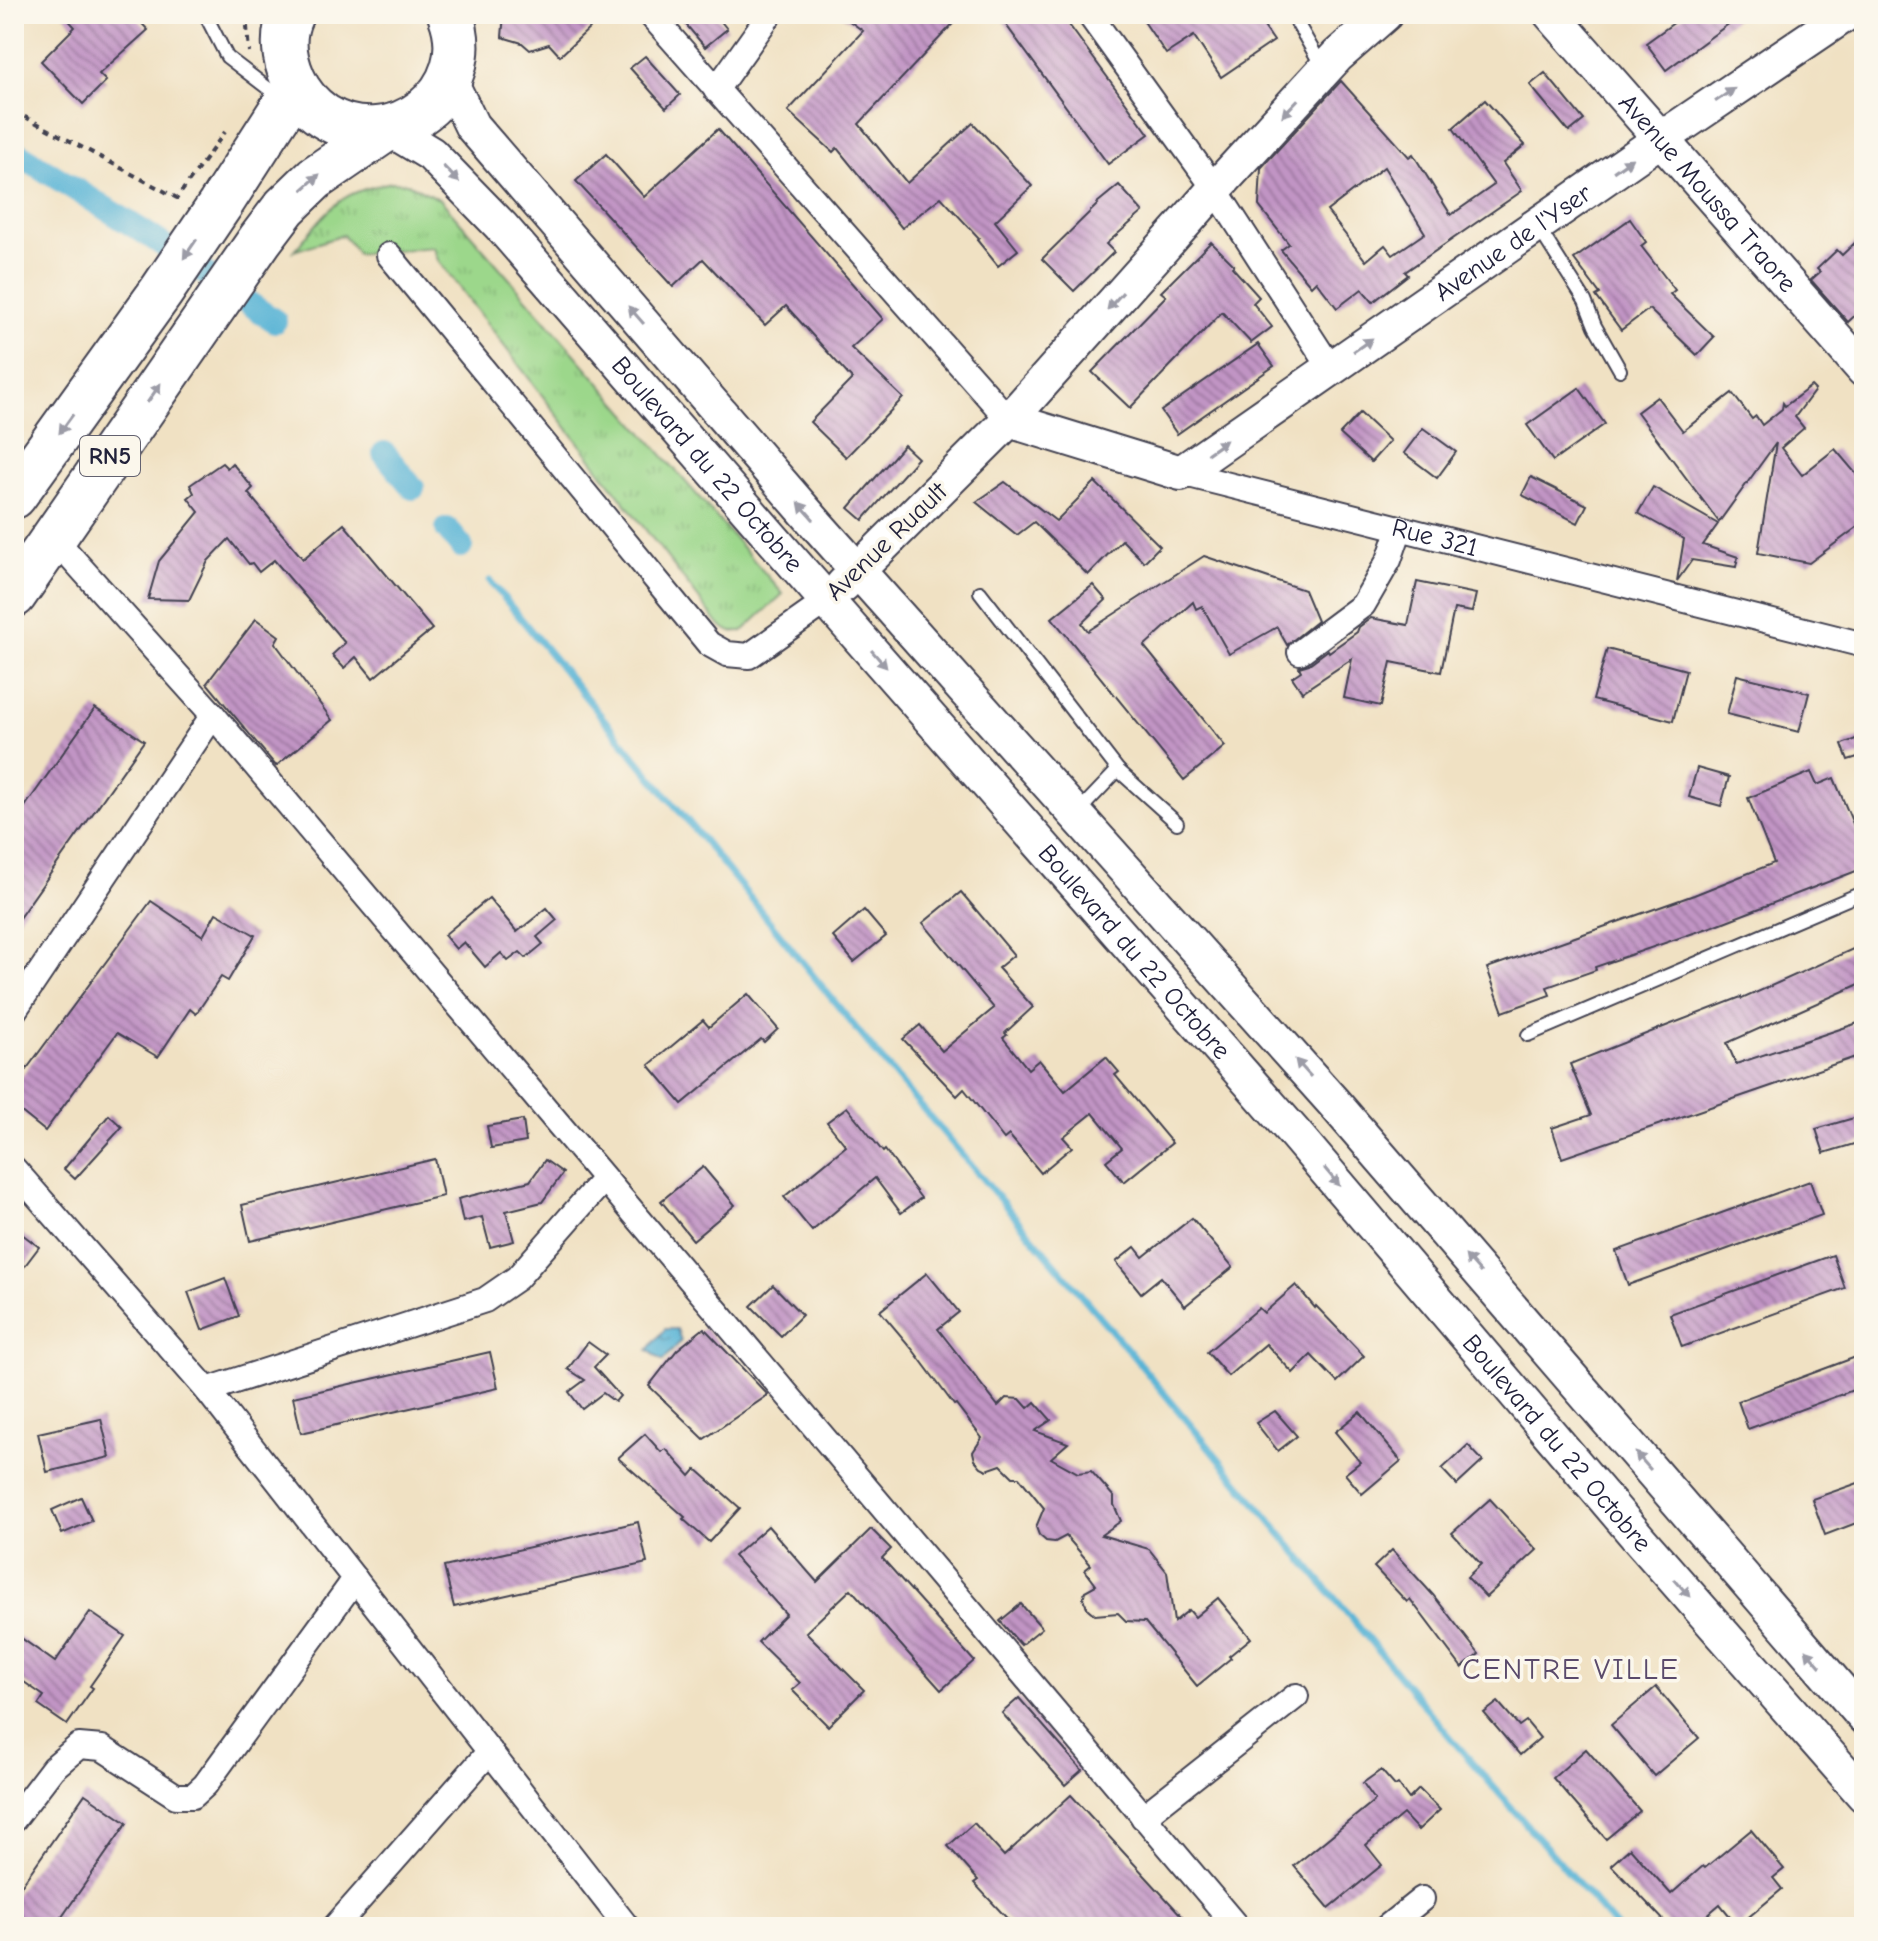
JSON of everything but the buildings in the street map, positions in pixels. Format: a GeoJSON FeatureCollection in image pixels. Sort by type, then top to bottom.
{"type":"FeatureCollection","features":[{"type":"Feature","properties":{"kind":"highway"},"geometry":{"type":"LineString","coordinates":[[291,14],[285,43],[291,94],[336,123],[362,130],[388,128],[408,122],[425,111],[439,96],[449,79],[455,59],[456,38],[452,15]]}},
{"type":"Feature","properties":{"kind":"highway","name":"RN5"},"geometry":{"type":"LineString","coordinates":[[14,496],[161,292],[291,94]]}},
{"type":"Feature","properties":{"kind":"highway","name":"RN5"},"geometry":{"type":"LineString","coordinates":[[14,595],[285,207],[315,178],[388,128]]}},
{"type":"Feature","properties":{"kind":"main road","name":"Avenue Ruault"},"geometry":{"type":"LineString","coordinates":[[827,601],[1009,420],[1337,56],[1385,14]]}},
{"type":"Feature","properties":{"kind":"main road","name":"Avenue Moussa Traore"},"geometry":{"type":"LineString","coordinates":[[1551,14],[1864,370]]}},
{"type":"Feature","properties":{"kind":"main road","name":"Avenue de l'Yser"},"geometry":{"type":"LineString","coordinates":[[1181,473],[1330,367],[1846,14]]}},
{"type":"Feature","properties":{"kind":"main road","name":"Boulevard du 22 Octobre"},"geometry":{"type":"LineString","coordinates":[[449,79],[472,126],[857,570],[1334,1103],[1864,1717]]}},
{"type":"Feature","properties":{"kind":"main road","name":"Boulevard du 22 Octobre"},"geometry":{"type":"LineString","coordinates":[[388,128],[431,154],[501,226],[1296,1135],[1630,1529],[1864,1795]]}},
{"type":"Feature","properties":{"kind":"main road","name":"Rue 321"},"geometry":{"type":"LineString","coordinates":[[1009,420],[1181,473]]}},
{"type":"Feature","properties":{"kind":"street"},"geometry":{"type":"LineString","coordinates":[[650,14],[1009,420]]}},
{"type":"Feature","properties":{"kind":"street"},"geometry":{"type":"LineString","coordinates":[[716,90],[770,14]]}},
{"type":"Feature","properties":{"kind":"street"},"geometry":{"type":"LineString","coordinates":[[1089,14],[1215,189],[1330,367]]}},
{"type":"Feature","properties":{"kind":"street","name":"Avenue Ruault"},"geometry":{"type":"LineString","coordinates":[[389,255],[709,644],[727,654],[749,656],[827,601]]}},
{"type":"Feature","properties":{"kind":"street","name":"Rue 321"},"geometry":{"type":"LineString","coordinates":[[1181,473],[1864,645]]}},
{"type":"Feature","properties":{"kind":"street"},"geometry":{"type":"LineString","coordinates":[[1300,652],[1363,605],[1389,560],[1400,528]]}},
{"type":"Feature","properties":{"kind":"street"},"geometry":{"type":"LineString","coordinates":[[54,538],[213,715],[1237,1927]]}},
{"type":"Feature","properties":{"kind":"street"},"geometry":{"type":"LineString","coordinates":[[14,1011],[213,715]]}},
{"type":"Feature","properties":{"kind":"street"},"geometry":{"type":"LineString","coordinates":[[14,1169],[207,1390],[627,1927]]}},
{"type":"Feature","properties":{"kind":"street"},"geometry":{"type":"LineString","coordinates":[[207,1390],[485,1300],[517,1278],[604,1179]]}},
{"type":"Feature","properties":{"kind":"street"},"geometry":{"type":"LineString","coordinates":[[14,1819],[53,1768],[79,1746],[102,1748],[176,1796],[193,1796],[205,1785],[355,1579]]}},
{"type":"Feature","properties":{"kind":"street"},"geometry":{"type":"LineString","coordinates":[[1143,1817],[1296,1696]]}},
{"type":"Feature","properties":{"kind":"street"},"geometry":{"type":"LineString","coordinates":[[335,1927],[490,1751]]}},
{"type":"Feature","properties":{"kind":"street"},"geometry":{"type":"LineString","coordinates":[[1387,1927],[1422,1899]]}},
{"type":"Feature","properties":{"kind":"lane"},"geometry":{"type":"LineString","coordinates":[[207,14],[227,57],[250,75],[291,94]]}},
{"type":"Feature","properties":{"kind":"lane"},"geometry":{"type":"LineString","coordinates":[[1292,14],[1324,71]]}},
{"type":"Feature","properties":{"kind":"lane"},"geometry":{"type":"LineString","coordinates":[[1537,225],[1585,301],[1620,370]]}},
{"type":"Feature","properties":{"kind":"lane"},"geometry":{"type":"LineString","coordinates":[[980,592],[1118,770],[1177,823]]}},
{"type":"Feature","properties":{"kind":"lane"},"geometry":{"type":"LineString","coordinates":[[1076,814],[1118,770]]}},
{"type":"Feature","properties":{"kind":"lane"},"geometry":{"type":"LineString","coordinates":[[1528,1035],[1864,892]]}},
{"type":"Feature","properties":{"kind":"path"},"geometry":{"type":"LineString","coordinates":[[246,14],[250,75]]}},
{"type":"Feature","properties":{"kind":"path"},"geometry":{"type":"LineString","coordinates":[[14,111],[177,198],[233,120]]}},
{"type":"Feature","properties":{"kind":"green space"},"geometry":{"type":"Polygon","coordinates":[[[391,182],[407,183],[441,200],[783,594],[742,632],[731,632],[719,625],[438,260],[433,247],[358,254],[343,235],[294,251],[343,199],[391,182]]]}},
{"type":"Feature","properties":{"kind":"water"},"geometry":{"type":"Polygon","coordinates":[[[665,1329],[677,1329],[681,1341],[663,1361],[648,1350],[665,1329]]]}},
{"type":"Feature","properties":{"kind":"waterway"},"geometry":{"type":"LineString","coordinates":[[14,151],[150,236],[275,321]]}},
{"type":"Feature","properties":{"kind":"waterway"},"geometry":{"type":"LineString","coordinates":[[384,453],[413,488]]}},
{"type":"Feature","properties":{"kind":"waterway"},"geometry":{"type":"LineString","coordinates":[[447,529],[461,546]]}},
{"type":"Feature","properties":{"kind":"waterway"},"geometry":{"type":"LineString","coordinates":[[490,581],[885,1064],[1456,1744],[1616,1927]]}},
{"type":"Feature","properties":{"kind":"district","name":"CENTRE VILLE"},"geometry":{"type":"Point","coordinates":[1571,1669]}}]}
